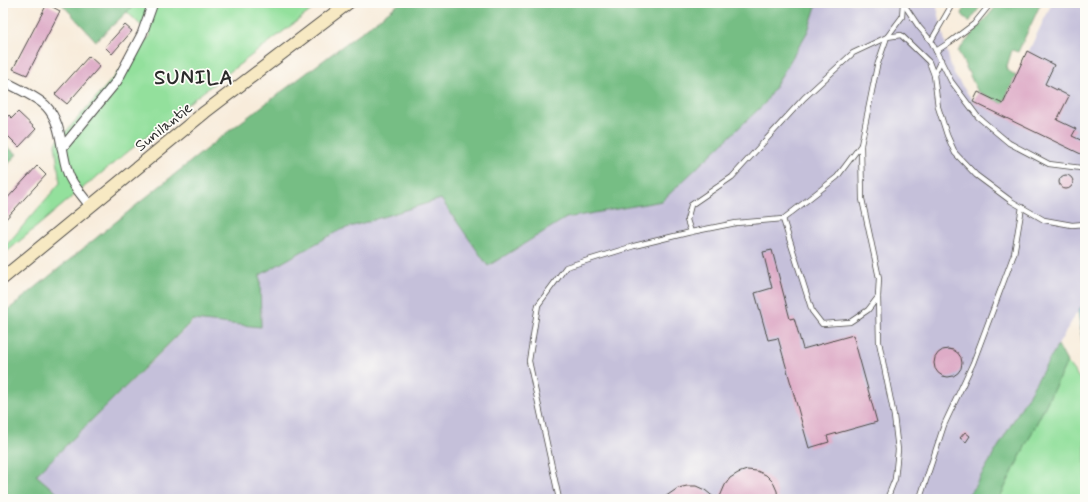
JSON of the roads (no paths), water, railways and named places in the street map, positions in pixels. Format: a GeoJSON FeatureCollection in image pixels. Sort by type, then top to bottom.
{"type":"FeatureCollection","features":[{"type":"Feature","properties":{"kind":"street"},"geometry":{"type":"LineString","coordinates":[[62,148],[117,81],[142,34],[153,3]]}},
{"type":"Feature","properties":{"kind":"street","name":"Sunilantie"},"geometry":{"type":"LineString","coordinates":[[3,278],[205,112],[348,3]]}},
{"type":"Feature","properties":{"kind":"street"},"geometry":{"type":"LineString","coordinates":[[3,81],[24,91],[44,104],[52,113],[58,127],[68,174],[90,206]]}},
{"type":"Feature","properties":{"kind":"lane"},"geometry":{"type":"LineString","coordinates":[[887,499],[895,479],[898,450],[894,416],[879,342],[879,278],[862,199],[861,145],[877,66],[887,37],[902,17],[903,3]]}},
{"type":"Feature","properties":{"kind":"lane"},"geometry":{"type":"LineString","coordinates":[[903,3],[919,27],[931,41],[951,81],[978,117],[1009,143],[1049,164],[1085,168]]}},
{"type":"Feature","properties":{"kind":"lane"},"geometry":{"type":"LineString","coordinates":[[931,41],[952,3]]}},
{"type":"Feature","properties":{"kind":"lane"},"geometry":{"type":"LineString","coordinates":[[936,51],[974,24],[991,3]]}},
{"type":"Feature","properties":{"kind":"lane"},"geometry":{"type":"LineString","coordinates":[[691,232],[687,220],[691,205],[732,176],[804,98],[853,53],[887,37],[901,35],[929,62],[934,75],[938,107],[947,135],[956,153],[976,175],[1011,201],[1044,220],[1072,225],[1085,224]]}},
{"type":"Feature","properties":{"kind":"lane"},"geometry":{"type":"LineString","coordinates":[[934,75],[941,60]]}},
{"type":"Feature","properties":{"kind":"lane"},"geometry":{"type":"LineString","coordinates":[[559,499],[529,360],[538,305],[566,267],[634,246],[691,232],[736,223],[783,219],[837,177],[861,145]]}},
{"type":"Feature","properties":{"kind":"lane"},"geometry":{"type":"LineString","coordinates":[[918,499],[921,495],[944,425],[973,364],[1014,254],[1022,207]]}},
{"type":"Feature","properties":{"kind":"lane"},"geometry":{"type":"LineString","coordinates":[[783,219],[812,311],[822,324],[850,322],[868,310],[878,298]]}},
{"type":"Feature","properties":{"kind":"water"},"geometry":{"type":"Polygon","coordinates":[[[1085,303],[1085,351],[1083,347],[1078,311],[1085,303]]]}},
{"type":"Feature","properties":{"kind":"district","name":"SUNILA"},"geometry":{"type":"Point","coordinates":[194,77]}}]}
